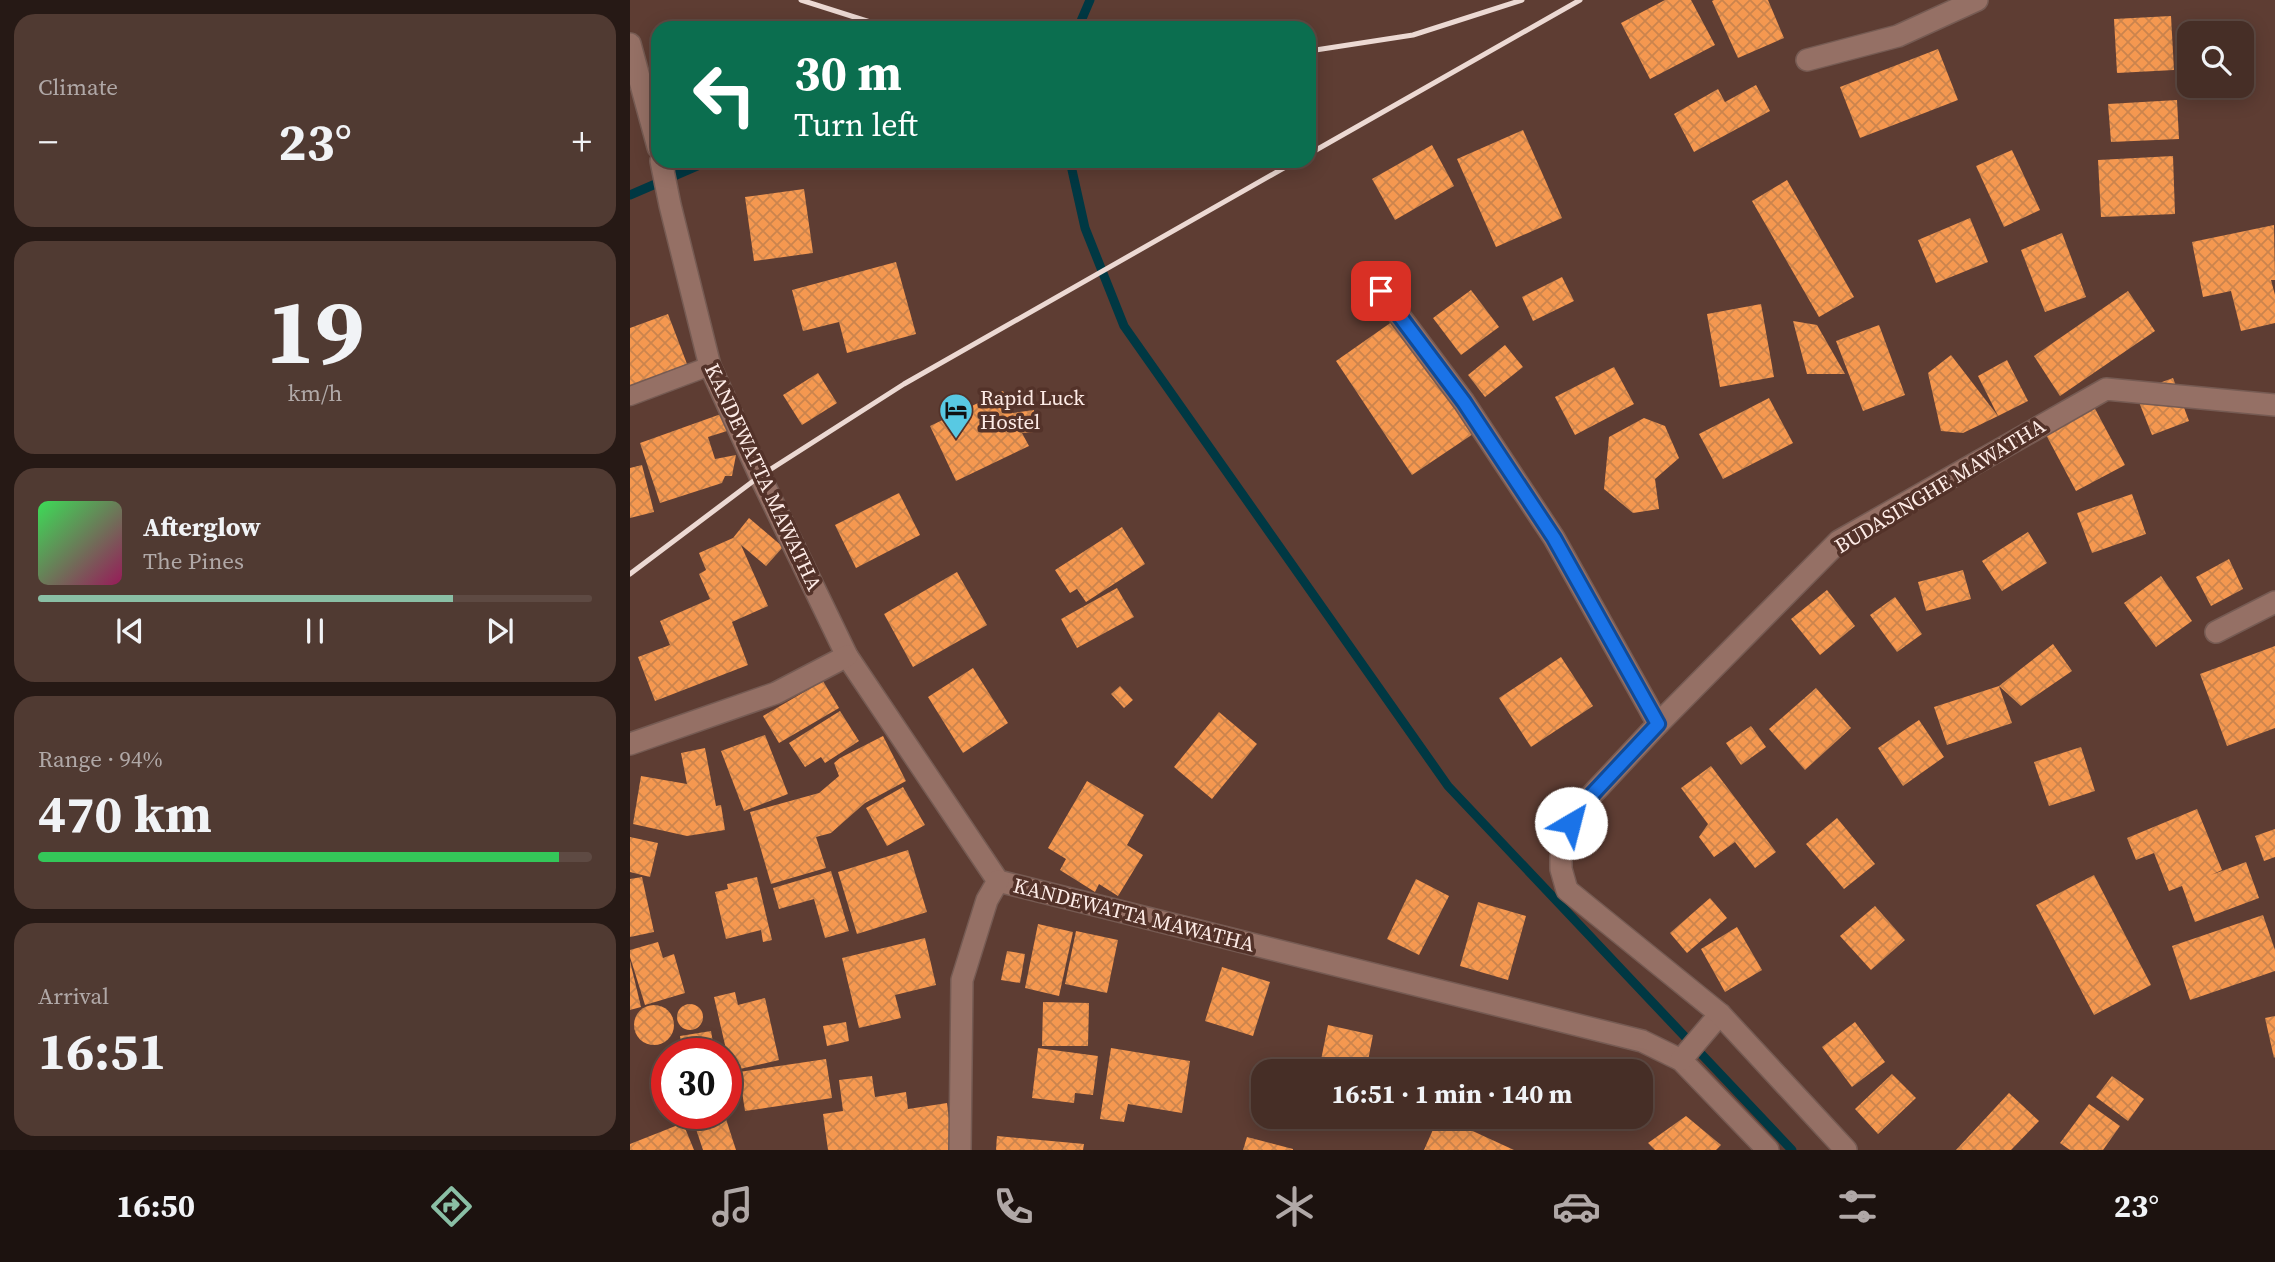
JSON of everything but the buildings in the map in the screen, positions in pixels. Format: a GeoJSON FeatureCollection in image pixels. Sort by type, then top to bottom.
{"type":"FeatureCollection","features":[{"type":"Feature","properties":{"kind":"street"},"geometry":{"type":"LineString","coordinates":[[1808,60],[1898,36],[1977,0]]}},
{"type":"Feature","properties":{"kind":"street"},"geometry":{"type":"LineString","coordinates":[[630,44],[651,121]]}},
{"type":"Feature","properties":{"kind":"street","name":"KANDEWATTA MAWATHA"},"geometry":{"type":"LineString","coordinates":[[662,168],[709,366],[847,656],[998,881],[1642,1041],[1681,1060],[1768,1150]]}},
{"type":"Feature","properties":{"kind":"street"},"geometry":{"type":"LineString","coordinates":[[1381,291],[1464,402],[1554,538],[1658,724]]}},
{"type":"Feature","properties":{"kind":"street","name":"BUDASINGHE MAWATHA"},"geometry":{"type":"LineString","coordinates":[[1720,1014],[1567,890],[1561,869],[1561,857],[1571,823],[1586,801],[1839,541],[2106,389],[2275,405]]}},
{"type":"Feature","properties":{"kind":"street"},"geometry":{"type":"LineString","coordinates":[[2216,632],[2275,602]]}},
{"type":"Feature","properties":{"kind":"street"},"geometry":{"type":"LineString","coordinates":[[630,744],[776,693],[847,656]]}},
{"type":"Feature","properties":{"kind":"street"},"geometry":{"type":"LineString","coordinates":[[960,1150],[962,980],[987,900],[998,881]]}},
{"type":"Feature","properties":{"kind":"street"},"geometry":{"type":"LineString","coordinates":[[1681,1060],[1720,1014],[1846,1150]]}},
{"type":"Feature","properties":{"kind":"lane"},"geometry":{"type":"LineString","coordinates":[[630,396],[709,366]]}},
{"type":"Feature","properties":{"kind":"waterway"},"geometry":{"type":"LineString","coordinates":[[1081,21],[1090,0]]}},
{"type":"Feature","properties":{"kind":"waterway"},"geometry":{"type":"LineString","coordinates":[[630,195],[692,168]]}},
{"type":"Feature","properties":{"kind":"waterway"},"geometry":{"type":"LineString","coordinates":[[1072,168],[1085,228],[1124,326],[1448,786],[1792,1150]]}},
{"type":"Feature","properties":{"kind":"railway"},"geometry":{"type":"LineString","coordinates":[[801,0],[867,21]]}},
{"type":"Feature","properties":{"kind":"railway"},"geometry":{"type":"LineString","coordinates":[[1316,50],[1413,35],[1522,0]]}},
{"type":"Feature","properties":{"kind":"railway"},"geometry":{"type":"LineString","coordinates":[[1316,150],[1580,0]]}},
{"type":"Feature","properties":{"kind":"railway"},"geometry":{"type":"LineString","coordinates":[[630,574],[760,476],[904,384],[1284,168]]}},
{"type":"Feature","properties":{"kind":"place","name":"Rapid Luck Hostel"},"geometry":{"type":"Point","coordinates":[956,440]}},
{"type":"Feature","properties":{"kind":"route"},"geometry":{"type":"LineString","coordinates":[[1381,291],[1464,402],[1554,538],[1658,724],[1586,801],[1571,823]]}}]}
